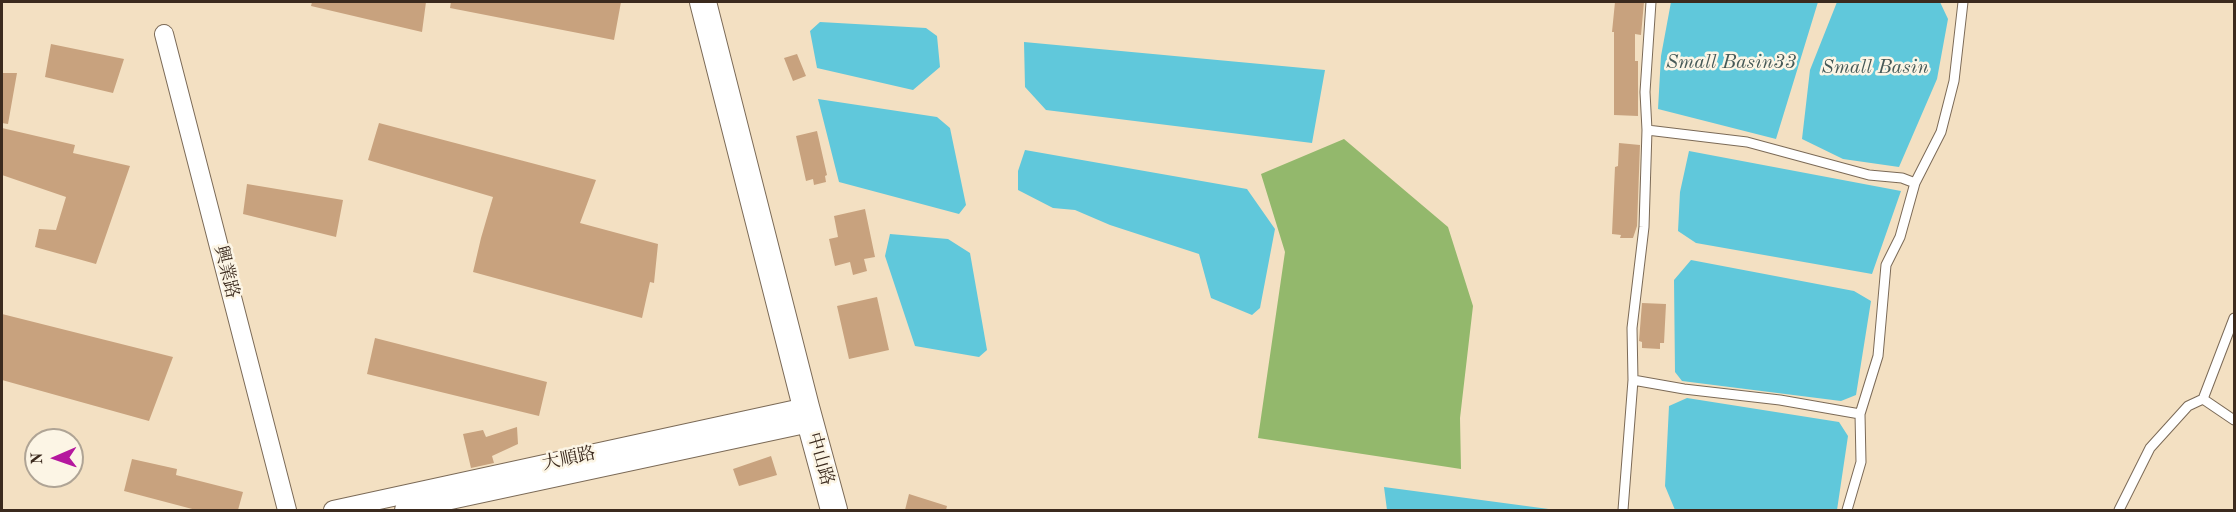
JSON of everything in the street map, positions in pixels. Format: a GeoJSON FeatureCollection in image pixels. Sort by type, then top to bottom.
{"type":"FeatureCollection","features":[{"type":"Feature","properties":{"kind":"main road","name":"中山路"},"geometry":{"type":"LineString","coordinates":[[703,2],[834,510]]}},
{"type":"Feature","properties":{"kind":"street","name":"興業路"},"geometry":{"type":"LineString","coordinates":[[164,34],[287,510]]}},
{"type":"Feature","properties":{"kind":"street","name":"大順路"},"geometry":{"type":"LineString","coordinates":[[333,510],[808,415]]}},
{"type":"Feature","properties":{"kind":"street","name":"大順路"},"geometry":{"type":"LineString","coordinates":[[404,510],[808,415]]}},
{"type":"Feature","properties":{"kind":"lane"},"geometry":{"type":"LineString","coordinates":[[1623,510],[1633,380],[1632,328],[1644,227],[1647,130],[1645,92],[1651,2]]}},
{"type":"Feature","properties":{"kind":"lane"},"geometry":{"type":"LineString","coordinates":[[1848,510],[1861,462],[1860,414],[1878,356],[1886,265],[1900,237],[1915,183],[1941,132],[1954,81],[1963,2]]}},
{"type":"Feature","properties":{"kind":"lane"},"geometry":{"type":"LineString","coordinates":[[1647,130],[1747,142],[1869,175],[1902,178],[1915,183]]}},
{"type":"Feature","properties":{"kind":"lane"},"geometry":{"type":"LineString","coordinates":[[2119,510],[2150,448],[2188,406],[2203,399],[2235,318]]}},
{"type":"Feature","properties":{"kind":"lane"},"geometry":{"type":"LineString","coordinates":[[1633,380],[1732,393],[1860,414]]}},
{"type":"Feature","properties":{"kind":"lane"},"geometry":{"type":"LineString","coordinates":[[2203,399],[2235,420]]}},
{"type":"Feature","properties":{"kind":"green space"},"geometry":{"type":"Polygon","coordinates":[[[1344,139],[1448,227],[1473,306],[1460,418],[1461,469],[1258,438],[1285,252],[1261,174],[1344,139]]]}},
{"type":"Feature","properties":{"kind":"water","name":"Small Basin33"},"geometry":{"type":"Polygon","coordinates":[[[1671,2],[1818,2],[1776,139],[1658,109],[1661,56],[1671,2]]]}},
{"type":"Feature","properties":{"kind":"water","name":"Small Basin"},"geometry":{"type":"Polygon","coordinates":[[[1837,2],[1940,2],[1948,19],[1937,79],[1899,167],[1843,159],[1802,139],[1810,70],[1837,2]]]}},
{"type":"Feature","properties":{"kind":"water"},"geometry":{"type":"Polygon","coordinates":[[[820,22],[926,28],[937,36],[940,67],[913,90],[817,68],[810,31],[820,22]]]}},
{"type":"Feature","properties":{"kind":"water"},"geometry":{"type":"Polygon","coordinates":[[[1024,42],[1325,70],[1312,143],[1046,110],[1025,87],[1024,42]]]}},
{"type":"Feature","properties":{"kind":"water"},"geometry":{"type":"Polygon","coordinates":[[[818,99],[937,117],[950,128],[966,205],[959,214],[839,182],[818,99]]]}},
{"type":"Feature","properties":{"kind":"water"},"geometry":{"type":"Polygon","coordinates":[[[1025,150],[1247,189],[1275,229],[1260,308],[1252,315],[1211,298],[1199,254],[1110,225],[1075,210],[1053,208],[1018,190],[1018,171],[1025,150]]]}},
{"type":"Feature","properties":{"kind":"water"},"geometry":{"type":"Polygon","coordinates":[[[1689,151],[1901,191],[1872,274],[1696,243],[1678,231],[1680,192],[1689,151]]]}},
{"type":"Feature","properties":{"kind":"water"},"geometry":{"type":"Polygon","coordinates":[[[890,234],[948,239],[970,253],[987,350],[979,357],[915,346],[885,256],[890,234]]]}},
{"type":"Feature","properties":{"kind":"water"},"geometry":{"type":"Polygon","coordinates":[[[1691,260],[1854,291],[1871,301],[1856,395],[1841,401],[1682,381],[1675,372],[1674,280],[1691,260]]]}},
{"type":"Feature","properties":{"kind":"water"},"geometry":{"type":"Polygon","coordinates":[[[1687,398],[1839,422],[1848,436],[1837,510],[1675,510],[1665,486],[1669,406],[1687,398]]]}},
{"type":"Feature","properties":{"kind":"water"},"geometry":{"type":"Polygon","coordinates":[[[1384,487],[1556,510],[1387,510],[1384,487]]]}},
{"type":"Feature","properties":{"kind":"building"},"geometry":{"type":"Polygon","coordinates":[[[312,2],[426,2],[422,32],[311,6],[312,2]]]}},
{"type":"Feature","properties":{"kind":"building"},"geometry":{"type":"Polygon","coordinates":[[[451,2],[621,2],[614,40],[450,8],[451,2]]]}},
{"type":"Feature","properties":{"kind":"building"},"geometry":{"type":"Polygon","coordinates":[[[1615,2],[1644,2],[1641,35],[1635,34],[1635,61],[1638,61],[1638,116],[1614,115],[1614,32],[1612,32],[1615,2]]]}},
{"type":"Feature","properties":{"kind":"building"},"geometry":{"type":"Polygon","coordinates":[[[51,44],[124,59],[113,93],[45,77],[51,44]]]}},
{"type":"Feature","properties":{"kind":"building"},"geometry":{"type":"Polygon","coordinates":[[[797,54],[806,76],[793,81],[784,58],[797,54]]]}},
{"type":"Feature","properties":{"kind":"building"},"geometry":{"type":"Polygon","coordinates":[[[2,73],[17,73],[8,124],[2,123],[2,73]]]}},
{"type":"Feature","properties":{"kind":"building"},"geometry":{"type":"Polygon","coordinates":[[[379,123],[596,180],[580,223],[658,244],[654,283],[650,282],[642,318],[473,272],[493,197],[368,160],[379,123]]]}},
{"type":"Feature","properties":{"kind":"building"},"geometry":{"type":"Polygon","coordinates":[[[2,128],[75,145],[73,153],[130,166],[96,264],[35,247],[39,229],[56,230],[66,197],[2,175],[2,128]]]}},
{"type":"Feature","properties":{"kind":"building"},"geometry":{"type":"Polygon","coordinates":[[[817,131],[827,175],[825,176],[826,182],[814,185],[813,179],[806,181],[796,136],[817,131]]]}},
{"type":"Feature","properties":{"kind":"building"},"geometry":{"type":"Polygon","coordinates":[[[1619,143],[1640,145],[1637,226],[1633,238],[1620,238],[1621,235],[1612,234],[1615,167],[1618,166],[1619,143]]]}},
{"type":"Feature","properties":{"kind":"building"},"geometry":{"type":"Polygon","coordinates":[[[247,184],[343,200],[336,237],[243,214],[247,184]]]}},
{"type":"Feature","properties":{"kind":"building"},"geometry":{"type":"Polygon","coordinates":[[[865,209],[875,257],[864,259],[867,271],[853,275],[850,262],[835,266],[829,239],[838,237],[834,216],[865,209]]]}},
{"type":"Feature","properties":{"kind":"building"},"geometry":{"type":"Polygon","coordinates":[[[877,297],[889,350],[849,359],[837,306],[877,297]]]}},
{"type":"Feature","properties":{"kind":"building"},"geometry":{"type":"Polygon","coordinates":[[[1642,303],[1666,304],[1664,343],[1660,343],[1660,349],[1642,348],[1642,342],[1639,341],[1642,303]]]}},
{"type":"Feature","properties":{"kind":"building"},"geometry":{"type":"Polygon","coordinates":[[[2,314],[173,357],[149,421],[2,380],[2,314]]]}},
{"type":"Feature","properties":{"kind":"building"},"geometry":{"type":"Polygon","coordinates":[[[375,338],[547,382],[539,416],[367,374],[375,338]]]}},
{"type":"Feature","properties":{"kind":"building"},"geometry":{"type":"Polygon","coordinates":[[[517,427],[518,444],[492,456],[494,463],[471,468],[463,434],[483,430],[486,437],[517,427]]]}},
{"type":"Feature","properties":{"kind":"building"},"geometry":{"type":"Polygon","coordinates":[[[771,456],[777,475],[739,486],[733,469],[771,456]]]}},
{"type":"Feature","properties":{"kind":"building"},"geometry":{"type":"Polygon","coordinates":[[[132,459],[177,469],[176,475],[243,492],[238,510],[196,510],[124,491],[132,459]]]}},
{"type":"Feature","properties":{"kind":"building"},"geometry":{"type":"Polygon","coordinates":[[[909,494],[947,506],[946,510],[905,510],[909,494]]]}}]}
